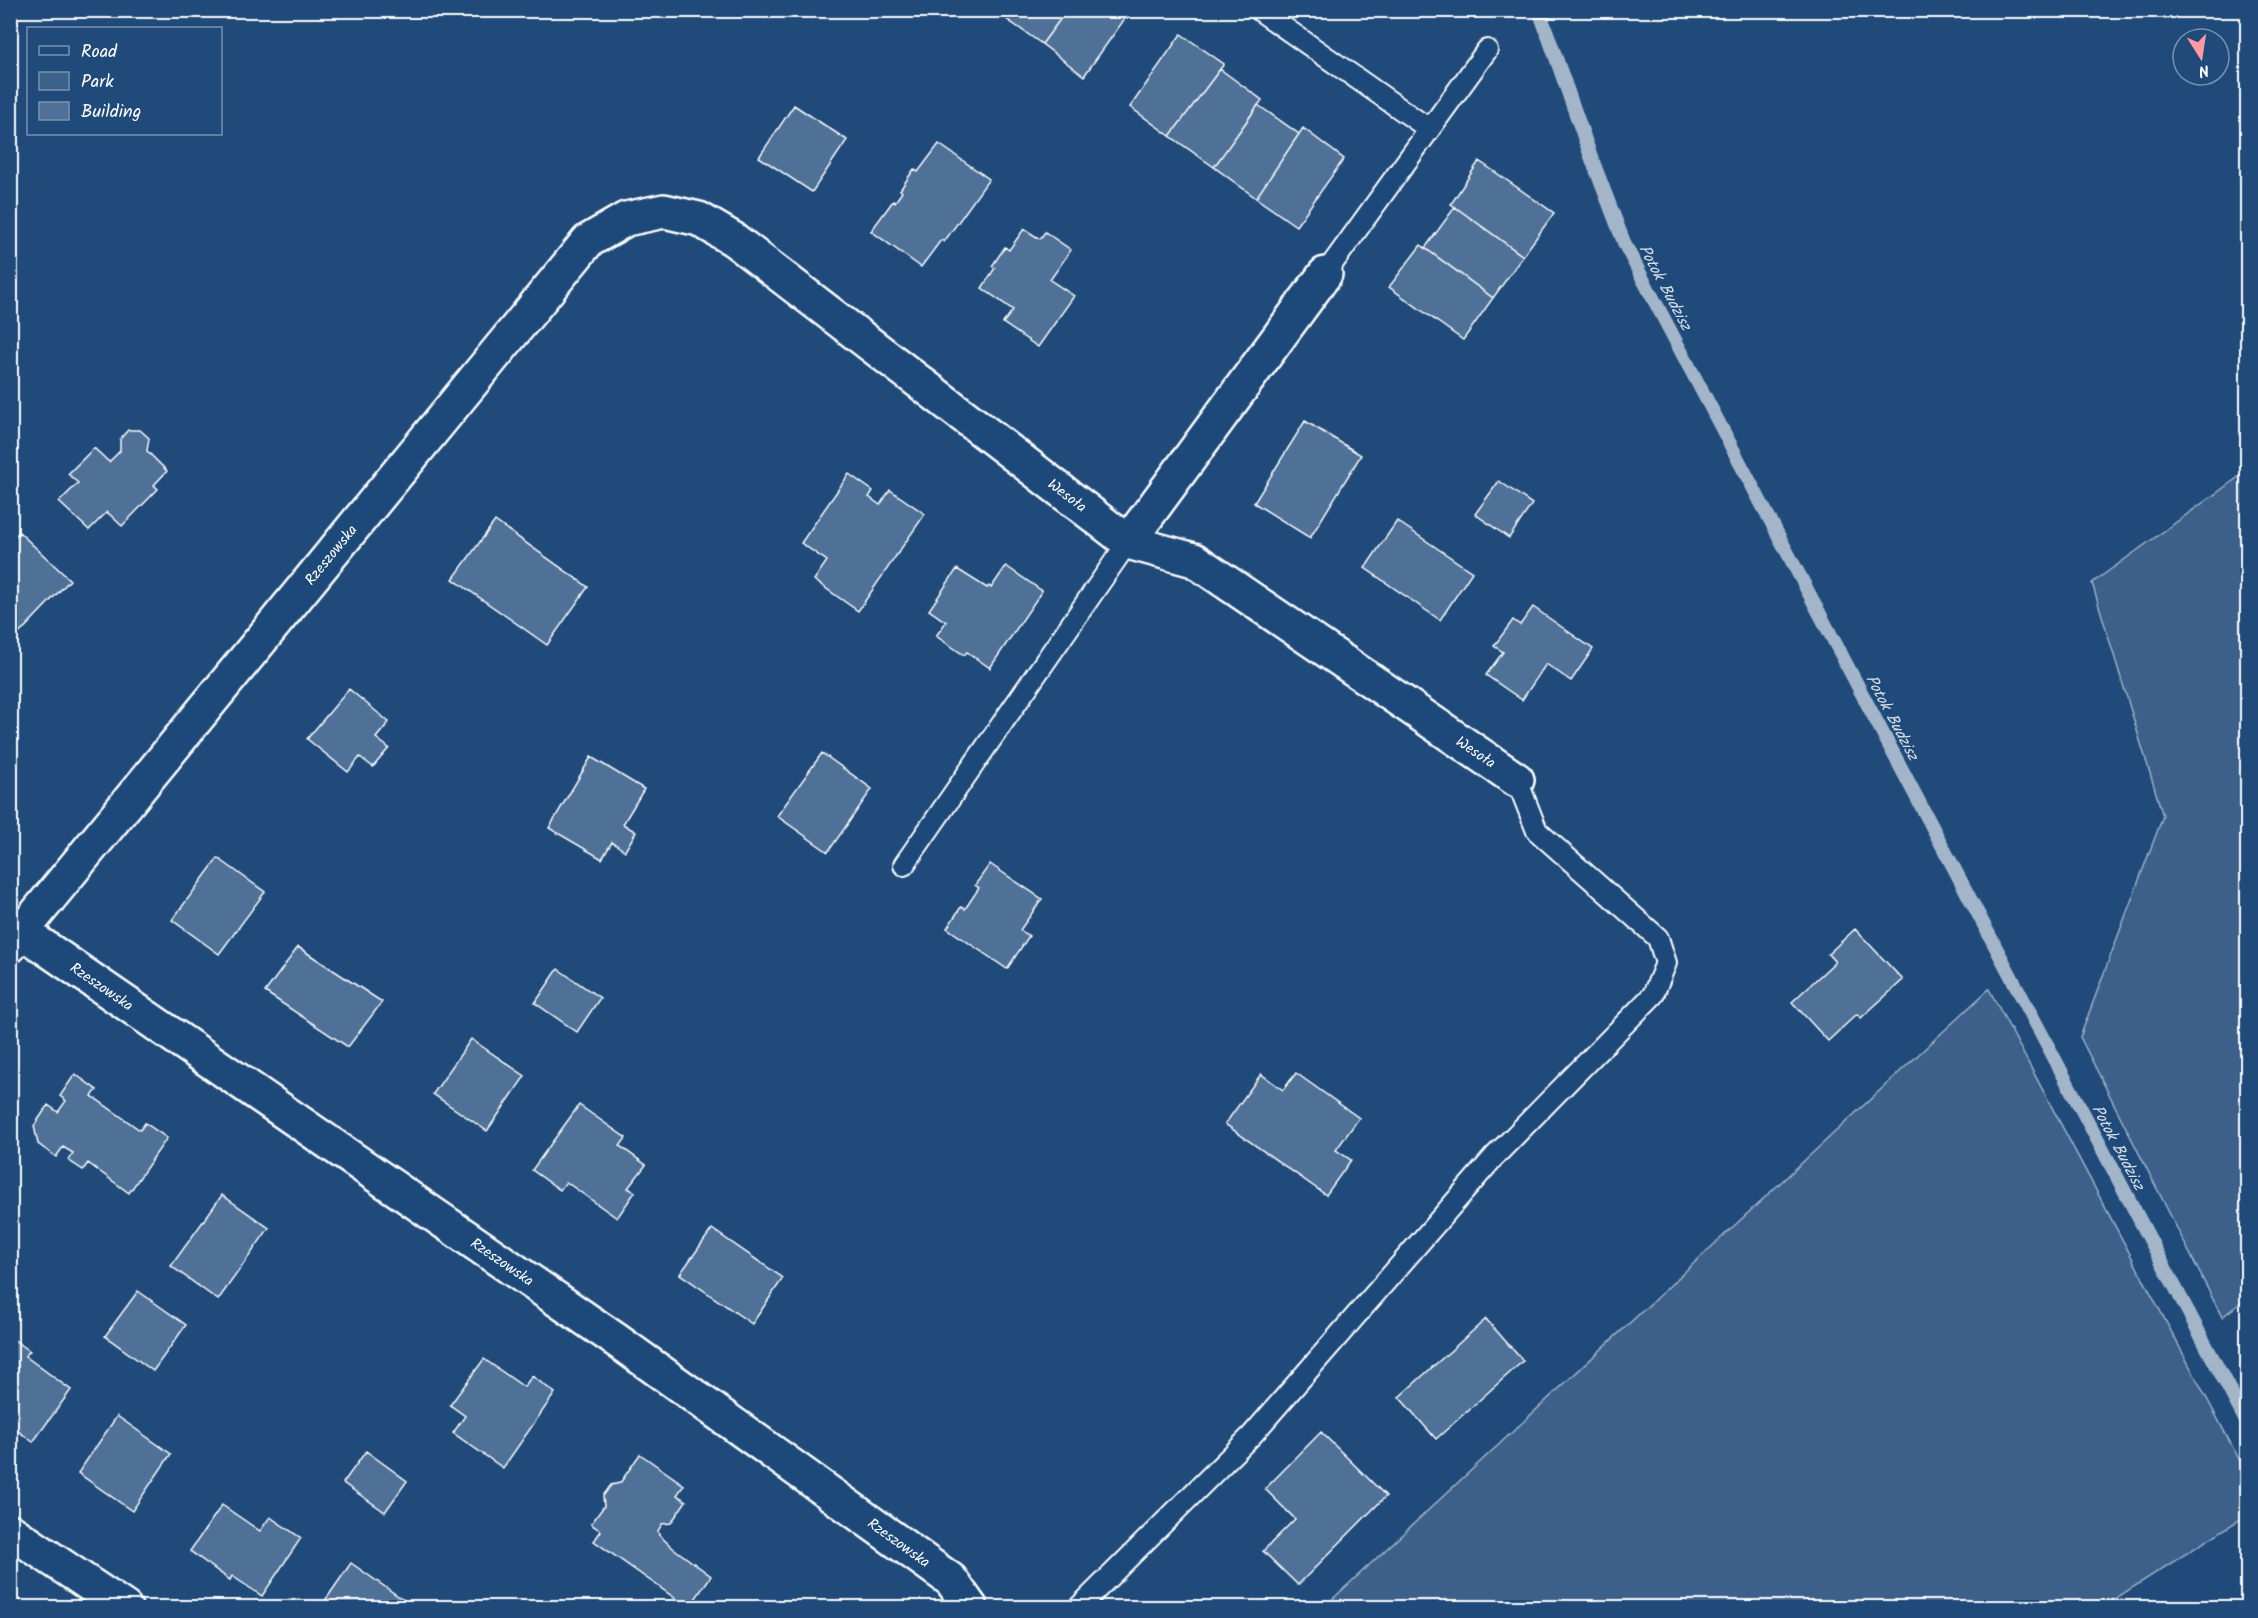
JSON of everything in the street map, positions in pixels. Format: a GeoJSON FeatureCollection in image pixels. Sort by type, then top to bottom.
{"type":"FeatureCollection","features":[{"type":"Feature","properties":{"kind":"street","name":"Wesoła"},"geometry":{"type":"LineString","coordinates":[[626,219],[664,211],[699,219],[733,239],[1128,542],[1194,560],[1517,780]]}},
{"type":"Feature","properties":{"kind":"street","name":"Rzeszowska"},"geometry":{"type":"LineString","coordinates":[[626,219],[588,241],[16,938],[616,1340],[951,1580],[971,1608]]}},
{"type":"Feature","properties":{"kind":"street"},"geometry":{"type":"LineString","coordinates":[[1128,542],[1325,274]]}},
{"type":"Feature","properties":{"kind":"street"},"geometry":{"type":"LineString","coordinates":[[10,1531],[124,1608]]}},
{"type":"Feature","properties":{"kind":"lane"},"geometry":{"type":"LineString","coordinates":[[1259,10],[1430,129]]}},
{"type":"Feature","properties":{"kind":"lane"},"geometry":{"type":"LineString","coordinates":[[1325,274],[1487,50]]}},
{"type":"Feature","properties":{"kind":"lane"},"geometry":{"type":"LineString","coordinates":[[904,865],[1128,542]]}},
{"type":"Feature","properties":{"kind":"lane"},"geometry":{"type":"LineString","coordinates":[[1078,1608],[1252,1436],[1494,1157],[1653,995],[1666,963],[1658,939],[1537,831],[1517,780]]}},
{"type":"Feature","properties":{"kind":"green space"},"geometry":{"type":"Polygon","coordinates":[[[2247,471],[2248,1297],[2222,1317],[2080,1037],[2163,816],[2092,583],[2247,471]]]}},
{"type":"Feature","properties":{"kind":"green space"},"geometry":{"type":"Polygon","coordinates":[[[1989,989],[2247,1474],[2247,1515],[2102,1607],[1324,1607],[1989,989]]]}},
{"type":"Feature","properties":{"kind":"building"},"geometry":{"type":"Polygon","coordinates":[[[1006,10],[1067,10],[1042,44],[1002,16],[1006,10]]]}},
{"type":"Feature","properties":{"kind":"building"},"geometry":{"type":"Polygon","coordinates":[[[1067,10],[1131,10],[1084,76],[1042,44],[1067,10]]]}},
{"type":"Feature","properties":{"kind":"building"},"geometry":{"type":"Polygon","coordinates":[[[1181,34],[1224,64],[1170,136],[1130,107],[1181,34]]]}},
{"type":"Feature","properties":{"kind":"building"},"geometry":{"type":"Polygon","coordinates":[[[1220,69],[1262,100],[1214,167],[1170,136],[1220,69]]]}},
{"type":"Feature","properties":{"kind":"building"},"geometry":{"type":"Polygon","coordinates":[[[794,105],[847,140],[812,192],[759,157],[794,105]]]}},
{"type":"Feature","properties":{"kind":"building"},"geometry":{"type":"Polygon","coordinates":[[[1258,105],[1299,134],[1256,198],[1214,167],[1258,105]]]}},
{"type":"Feature","properties":{"kind":"building"},"geometry":{"type":"Polygon","coordinates":[[[1303,128],[1344,159],[1296,226],[1256,198],[1303,128]]]}},
{"type":"Feature","properties":{"kind":"building"},"geometry":{"type":"Polygon","coordinates":[[[939,144],[989,179],[944,242],[941,240],[921,267],[871,231],[902,192],[900,190],[914,169],[918,172],[939,144]]]}},
{"type":"Feature","properties":{"kind":"building"},"geometry":{"type":"Polygon","coordinates":[[[1479,161],[1554,213],[1523,256],[1451,204],[1479,161]]]}},
{"type":"Feature","properties":{"kind":"building"},"geometry":{"type":"Polygon","coordinates":[[[1455,207],[1523,256],[1493,298],[1425,248],[1455,207]]]}},
{"type":"Feature","properties":{"kind":"building"},"geometry":{"type":"Polygon","coordinates":[[[1024,229],[1040,239],[1045,232],[1071,250],[1050,280],[1074,296],[1038,347],[1003,323],[1013,310],[982,288],[995,268],[992,266],[1005,247],[1009,250],[1024,229]]]}},
{"type":"Feature","properties":{"kind":"building"},"geometry":{"type":"Polygon","coordinates":[[[1421,245],[1493,298],[1463,340],[1389,287],[1421,245]]]}},
{"type":"Feature","properties":{"kind":"building"},"geometry":{"type":"Polygon","coordinates":[[[1305,421],[1361,455],[1310,538],[1254,503],[1305,421]]]}},
{"type":"Feature","properties":{"kind":"building"},"geometry":{"type":"Polygon","coordinates":[[[128,430],[140,430],[149,438],[147,451],[167,471],[154,485],[158,489],[122,526],[107,512],[89,530],[59,502],[78,483],[68,474],[94,448],[109,462],[120,451],[120,439],[128,430]]]}},
{"type":"Feature","properties":{"kind":"building"},"geometry":{"type":"Polygon","coordinates":[[[849,474],[873,491],[869,497],[880,505],[890,490],[925,514],[858,611],[814,580],[827,561],[801,543],[849,474]]]}},
{"type":"Feature","properties":{"kind":"building"},"geometry":{"type":"Polygon","coordinates":[[[1499,481],[1532,504],[1509,538],[1475,514],[1499,481]]]}},
{"type":"Feature","properties":{"kind":"building"},"geometry":{"type":"Polygon","coordinates":[[[495,521],[588,587],[547,645],[453,579],[495,521]]]}},
{"type":"Feature","properties":{"kind":"building"},"geometry":{"type":"Polygon","coordinates":[[[1397,521],[1472,572],[1440,620],[1365,568],[1397,521]]]}},
{"type":"Feature","properties":{"kind":"building"},"geometry":{"type":"Polygon","coordinates":[[[19,532],[70,580],[13,640],[10,638],[10,541],[19,532]]]}},
{"type":"Feature","properties":{"kind":"building"},"geometry":{"type":"Polygon","coordinates":[[[1006,566],[1042,591],[990,668],[967,652],[964,655],[936,636],[946,622],[929,610],[957,569],[987,588],[989,586],[991,588],[1006,566]]]}},
{"type":"Feature","properties":{"kind":"building"},"geometry":{"type":"Polygon","coordinates":[[[1533,607],[1593,649],[1571,681],[1546,664],[1522,700],[1486,675],[1503,652],[1494,646],[1513,620],[1520,625],[1533,607]]]}},
{"type":"Feature","properties":{"kind":"building"},"geometry":{"type":"Polygon","coordinates":[[[349,689],[389,722],[376,738],[389,748],[373,767],[360,757],[348,772],[307,739],[349,689]]]}},
{"type":"Feature","properties":{"kind":"building"},"geometry":{"type":"Polygon","coordinates":[[[822,753],[872,789],[828,852],[777,816],[822,753]]]}},
{"type":"Feature","properties":{"kind":"building"},"geometry":{"type":"Polygon","coordinates":[[[591,757],[644,789],[623,824],[636,832],[625,851],[612,842],[602,859],[549,828],[591,757]]]}},
{"type":"Feature","properties":{"kind":"building"},"geometry":{"type":"Polygon","coordinates":[[[218,858],[265,892],[219,954],[172,920],[218,858]]]}},
{"type":"Feature","properties":{"kind":"building"},"geometry":{"type":"Polygon","coordinates":[[[990,864],[1042,899],[1020,930],[1029,936],[1007,969],[947,928],[961,907],[965,909],[979,888],[975,885],[990,864]]]}},
{"type":"Feature","properties":{"kind":"building"},"geometry":{"type":"Polygon","coordinates":[[[1855,929],[1903,980],[1861,1018],[1857,1014],[1828,1041],[1792,1002],[1835,962],[1828,954],[1855,929]]]}},
{"type":"Feature","properties":{"kind":"building"},"geometry":{"type":"Polygon","coordinates":[[[298,947],[382,1002],[348,1047],[265,992],[298,947]]]}},
{"type":"Feature","properties":{"kind":"building"},"geometry":{"type":"Polygon","coordinates":[[[558,969],[600,998],[577,1032],[535,1003],[558,969]]]}},
{"type":"Feature","properties":{"kind":"building"},"geometry":{"type":"Polygon","coordinates":[[[471,1039],[525,1076],[487,1131],[433,1094],[471,1039]]]}},
{"type":"Feature","properties":{"kind":"building"},"geometry":{"type":"Polygon","coordinates":[[[1296,1073],[1359,1118],[1336,1150],[1351,1160],[1326,1195],[1225,1124],[1261,1074],[1283,1090],[1296,1073]]]}},
{"type":"Feature","properties":{"kind":"building"},"geometry":{"type":"Polygon","coordinates":[[[75,1074],[97,1090],[92,1096],[140,1130],[145,1123],[167,1138],[129,1193],[88,1163],[83,1170],[68,1160],[73,1153],[63,1147],[56,1157],[38,1144],[34,1126],[48,1105],[58,1112],[66,1101],[60,1096],[75,1074]]]}},
{"type":"Feature","properties":{"kind":"building"},"geometry":{"type":"Polygon","coordinates":[[[579,1105],[626,1138],[620,1146],[646,1165],[628,1188],[635,1192],[617,1218],[566,1182],[560,1190],[532,1170],[579,1105]]]}},
{"type":"Feature","properties":{"kind":"building"},"geometry":{"type":"Polygon","coordinates":[[[222,1195],[269,1228],[218,1300],[171,1266],[222,1195]]]}},
{"type":"Feature","properties":{"kind":"building"},"geometry":{"type":"Polygon","coordinates":[[[712,1229],[783,1278],[752,1324],[680,1274],[712,1229]]]}},
{"type":"Feature","properties":{"kind":"building"},"geometry":{"type":"Polygon","coordinates":[[[138,1291],[186,1325],[153,1371],[105,1336],[138,1291]]]}},
{"type":"Feature","properties":{"kind":"building"},"geometry":{"type":"Polygon","coordinates":[[[1486,1319],[1523,1361],[1436,1439],[1399,1397],[1486,1319]]]}},
{"type":"Feature","properties":{"kind":"building"},"geometry":{"type":"Polygon","coordinates":[[[10,1337],[30,1351],[25,1356],[71,1390],[33,1442],[10,1425],[10,1337]]]}},
{"type":"Feature","properties":{"kind":"building"},"geometry":{"type":"Polygon","coordinates":[[[484,1359],[524,1387],[532,1376],[555,1393],[503,1468],[453,1433],[465,1416],[450,1405],[484,1359]]]}},
{"type":"Feature","properties":{"kind":"building"},"geometry":{"type":"Polygon","coordinates":[[[117,1416],[171,1454],[132,1511],[78,1473],[117,1416]]]}},
{"type":"Feature","properties":{"kind":"building"},"geometry":{"type":"Polygon","coordinates":[[[1321,1432],[1386,1496],[1298,1585],[1263,1551],[1295,1519],[1265,1489],[1321,1432]]]}},
{"type":"Feature","properties":{"kind":"building"},"geometry":{"type":"Polygon","coordinates":[[[366,1451],[407,1481],[385,1512],[343,1483],[366,1451]]]}},
{"type":"Feature","properties":{"kind":"building"},"geometry":{"type":"Polygon","coordinates":[[[640,1454],[684,1485],[677,1495],[686,1501],[671,1523],[662,1524],[658,1531],[659,1535],[673,1548],[711,1576],[689,1608],[594,1541],[601,1531],[591,1524],[604,1506],[603,1496],[611,1485],[620,1483],[640,1454]]]}},
{"type":"Feature","properties":{"kind":"building"},"geometry":{"type":"Polygon","coordinates":[[[222,1505],[260,1531],[270,1517],[301,1538],[262,1596],[232,1576],[230,1580],[190,1551],[222,1505]]]}},
{"type":"Feature","properties":{"kind":"building"},"geometry":{"type":"Polygon","coordinates":[[[351,1563],[415,1608],[320,1608],[351,1563]]]}},
{"type":"Feature","properties":{"kind":"building"},"geometry":{"type":"Polygon","coordinates":[[[10,1593],[20,1600],[15,1605],[18,1608],[10,1608],[10,1593]]]}},
{"type":"Feature","properties":{"kind":"waterway","name":"Potok Budzisz"},"geometry":{"type":"LineString","coordinates":[[1539,10],[1625,245],[2248,1425]]}}]}
